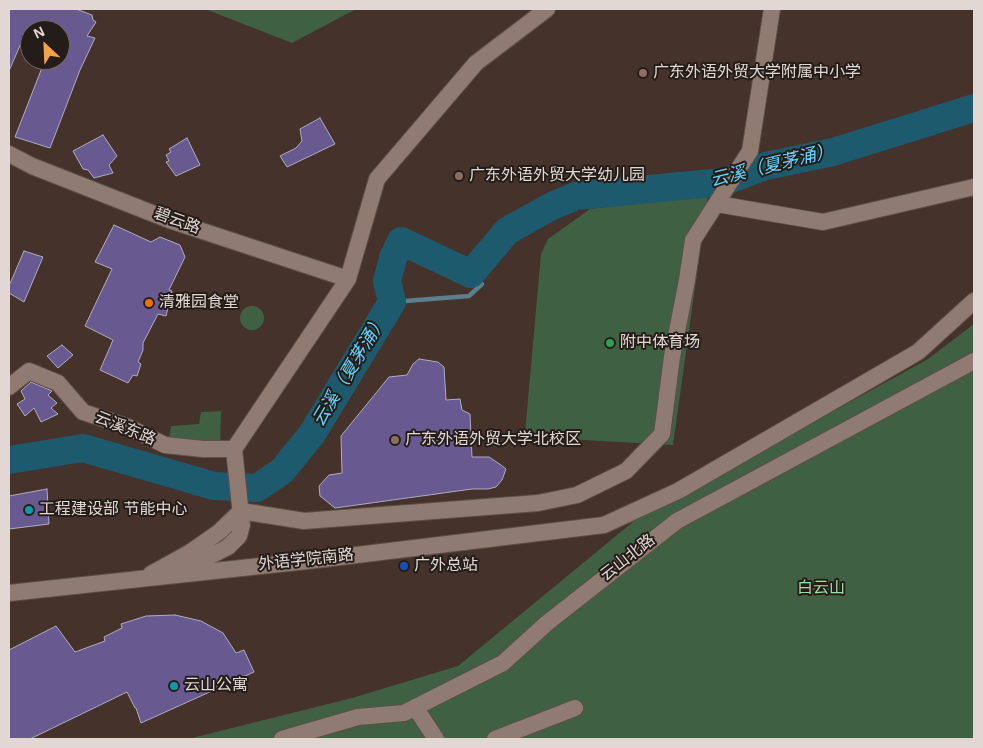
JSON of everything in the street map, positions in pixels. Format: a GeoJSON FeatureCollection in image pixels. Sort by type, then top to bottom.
{"type":"FeatureCollection","features":[{"type":"Feature","properties":{"kind":"street"},"geometry":{"type":"LineString","coordinates":[[172,575],[228,547],[239,536],[242,526],[234,448],[348,279],[377,179],[476,62],[547,9]]}},
{"type":"Feature","properties":{"kind":"street"},"geometry":{"type":"LineString","coordinates":[[241,511],[304,521],[538,503],[577,495],[626,471],[662,434],[672,357],[694,240],[750,151],[772,9]]}},
{"type":"Feature","properties":{"kind":"street","name":"碧云路"},"geometry":{"type":"LineString","coordinates":[[9,154],[32,166],[172,220],[348,279]]}},
{"type":"Feature","properties":{"kind":"street"},"geometry":{"type":"LineString","coordinates":[[717,204],[823,222],[974,187]]}},
{"type":"Feature","properties":{"kind":"street","name":"外语学院南路"},"geometry":{"type":"LineString","coordinates":[[9,593],[307,561],[604,525],[678,491],[918,352],[974,301]]}},
{"type":"Feature","properties":{"kind":"street","name":"云山北路"},"geometry":{"type":"LineString","coordinates":[[282,739],[358,717],[404,713],[503,663],[547,623],[630,556],[690,512],[974,361]]}},
{"type":"Feature","properties":{"kind":"street","name":"云溪东路"},"geometry":{"type":"LineString","coordinates":[[9,387],[29,371],[58,383],[83,412],[128,427],[165,445],[204,449],[234,448]]}},
{"type":"Feature","properties":{"kind":"street"},"geometry":{"type":"LineString","coordinates":[[678,491],[690,512]]}},
{"type":"Feature","properties":{"kind":"street"},"geometry":{"type":"LineString","coordinates":[[144,578],[189,553],[219,532],[241,511]]}},
{"type":"Feature","properties":{"kind":"street"},"geometry":{"type":"LineString","coordinates":[[415,707],[436,739]]}},
{"type":"Feature","properties":{"kind":"street"},"geometry":{"type":"LineString","coordinates":[[495,739],[575,708]]}},
{"type":"Feature","properties":{"kind":"green space"},"geometry":{"type":"Polygon","coordinates":[[[205,9],[356,9],[292,43],[205,9]]]}},
{"type":"Feature","properties":{"kind":"green space","name":"附中体育场"},"geometry":{"type":"Polygon","coordinates":[[[708,195],[673,445],[567,439],[525,433],[541,254],[548,239],[590,209],[708,195]]]}},
{"type":"Feature","properties":{"kind":"green space"},"geometry":{"type":"Polygon","coordinates":[[[252,306],[257,307],[263,313],[263,323],[257,329],[252,330],[247,329],[241,323],[240,318],[241,313],[247,307],[252,306]]]}},
{"type":"Feature","properties":{"kind":"green space","name":"白云山"},"geometry":{"type":"Polygon","coordinates":[[[974,324],[974,739],[188,739],[352,698],[458,666],[634,521],[928,359],[974,324]]]}},
{"type":"Feature","properties":{"kind":"green space"},"geometry":{"type":"Polygon","coordinates":[[[221,411],[220,450],[168,445],[171,426],[199,424],[201,412],[221,411]]]}},
{"type":"Feature","properties":{"kind":"building"},"geometry":{"type":"Polygon","coordinates":[[[9,9],[76,9],[92,15],[93,20],[96,22],[87,36],[95,38],[80,70],[50,148],[15,137],[41,70],[70,70],[70,20],[20,20],[20,46],[9,71],[9,9]]]}},
{"type":"Feature","properties":{"kind":"building"},"geometry":{"type":"Polygon","coordinates":[[[320,118],[335,144],[287,167],[280,156],[296,148],[302,141],[300,129],[320,118]]]}},
{"type":"Feature","properties":{"kind":"building"},"geometry":{"type":"Polygon","coordinates":[[[103,135],[117,156],[109,165],[113,173],[94,178],[88,170],[83,169],[73,151],[103,135]]]}},
{"type":"Feature","properties":{"kind":"building"},"geometry":{"type":"Polygon","coordinates":[[[187,138],[200,165],[176,176],[166,162],[169,161],[166,155],[171,152],[169,149],[187,138]]]}},
{"type":"Feature","properties":{"kind":"building","name":"清雅园食堂"},"geometry":{"type":"Polygon","coordinates":[[[114,225],[151,242],[160,237],[180,245],[185,257],[169,290],[172,291],[166,316],[158,314],[143,343],[143,350],[138,362],[141,364],[137,376],[133,375],[128,383],[100,370],[113,340],[85,326],[112,269],[95,262],[114,225]]]}},
{"type":"Feature","properties":{"kind":"building"},"geometry":{"type":"Polygon","coordinates":[[[24,251],[43,257],[24,302],[9,293],[9,286],[24,251]]]}},
{"type":"Feature","properties":{"kind":"building"},"geometry":{"type":"Polygon","coordinates":[[[62,345],[73,355],[58,368],[47,356],[62,345]]]}},
{"type":"Feature","properties":{"kind":"building"},"geometry":{"type":"Polygon","coordinates":[[[419,359],[438,362],[444,367],[446,400],[460,399],[462,410],[470,414],[472,457],[489,457],[501,465],[506,469],[502,480],[496,487],[488,489],[472,489],[335,508],[320,496],[319,486],[329,475],[342,473],[341,436],[389,377],[407,375],[413,364],[419,359]]]}},
{"type":"Feature","properties":{"kind":"building"},"geometry":{"type":"Polygon","coordinates":[[[31,382],[52,391],[48,395],[57,403],[51,408],[58,414],[41,422],[34,408],[25,416],[17,404],[25,399],[21,391],[31,382]]]}},
{"type":"Feature","properties":{"kind":"building","name":"工程建设部 节能中心"},"geometry":{"type":"Polygon","coordinates":[[[47,489],[49,524],[9,529],[9,496],[47,489]]]}},
{"type":"Feature","properties":{"kind":"building","name":"云山公寓"},"geometry":{"type":"Polygon","coordinates":[[[175,615],[201,621],[223,633],[236,653],[244,650],[254,672],[141,723],[136,708],[127,692],[30,739],[9,739],[9,650],[56,626],[75,652],[105,641],[104,637],[122,628],[121,624],[146,616],[175,615]]]}},
{"type":"Feature","properties":{"kind":"waterway","name":"云溪（夏茅涌）"},"geometry":{"type":"LineString","coordinates":[[9,460],[83,448],[214,486],[257,488],[282,471],[312,434],[392,302],[387,281],[393,258],[401,241],[471,274],[507,231],[552,206],[576,196],[723,182],[766,166],[833,152],[974,108]]}},
{"type":"Feature","properties":{"kind":"waterway"},"geometry":{"type":"LineString","coordinates":[[392,302],[469,296],[482,284],[471,274]]}},
{"type":"Feature","properties":{"kind":"place","name":"广东外语外贸大学附属中小学"},"geometry":{"type":"Point","coordinates":[643,73]}},
{"type":"Feature","properties":{"kind":"place","name":"广东外语外贸大学幼儿园"},"geometry":{"type":"Point","coordinates":[459,176]}},
{"type":"Feature","properties":{"kind":"place","name":"清雅园食堂"},"geometry":{"type":"Point","coordinates":[149,303]}},
{"type":"Feature","properties":{"kind":"place","name":"附中体育场"},"geometry":{"type":"Point","coordinates":[610,343]}},
{"type":"Feature","properties":{"kind":"place","name":"广东外语外贸大学北校区"},"geometry":{"type":"Point","coordinates":[395,440]}},
{"type":"Feature","properties":{"kind":"place","name":"工程建设部 节能中心"},"geometry":{"type":"Point","coordinates":[29,510]}},
{"type":"Feature","properties":{"kind":"place","name":"广外总站"},"geometry":{"type":"Point","coordinates":[404,566]}},
{"type":"Feature","properties":{"kind":"place","name":"云山公寓"},"geometry":{"type":"Point","coordinates":[174,686]}}]}
